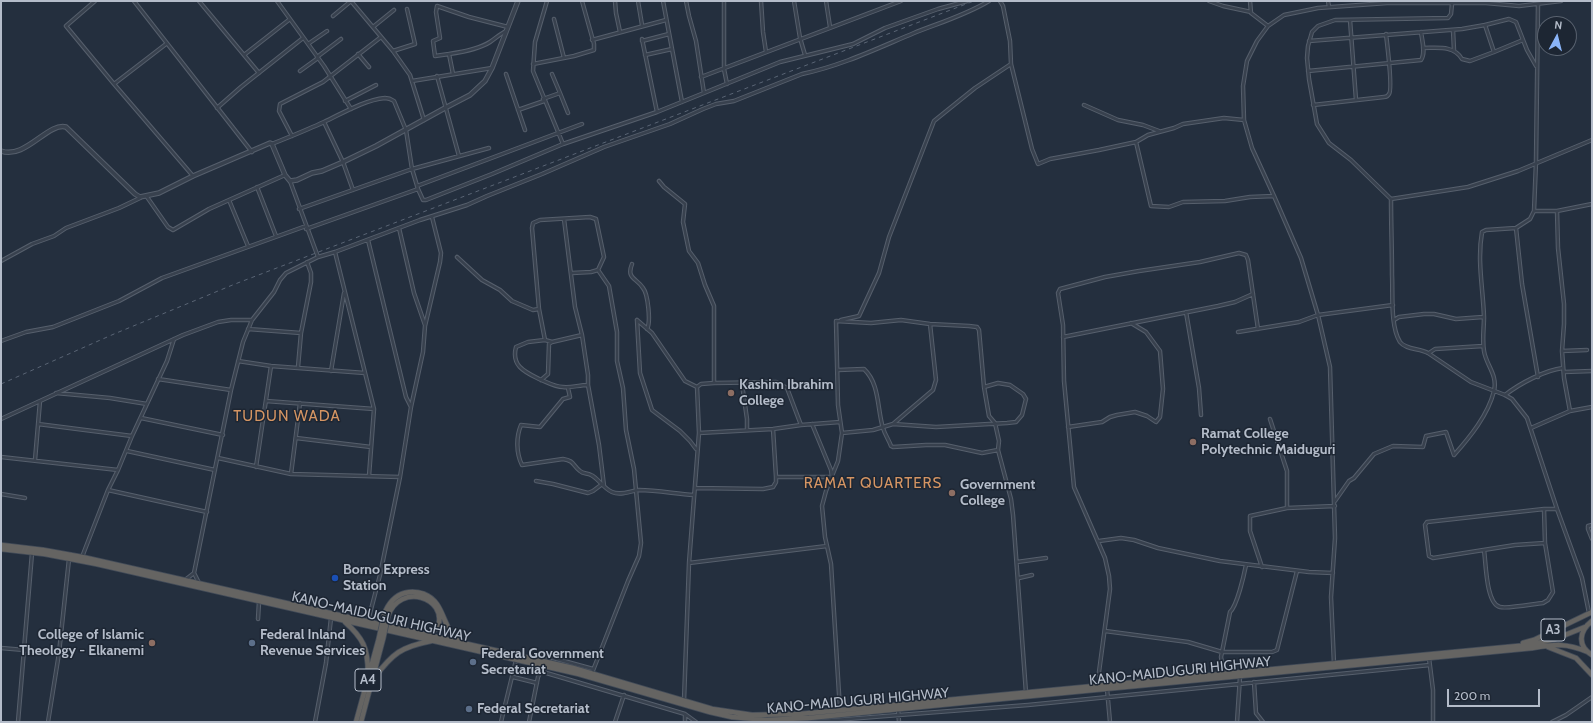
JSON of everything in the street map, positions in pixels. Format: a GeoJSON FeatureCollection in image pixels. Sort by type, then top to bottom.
{"type":"FeatureCollection","features":[{"type":"Feature","properties":{"kind":"highway","name":"KANO-MAIDUGURI HIGHWAY"},"geometry":{"type":"LineString","coordinates":[[1,545],[43,550],[82,557],[460,642],[721,715],[767,720],[801,720],[898,709],[1240,676],[1514,646],[1548,641],[1585,628]]}},
{"type":"Feature","properties":{"kind":"highway","name":"KANO-MAIDUGURI HIGHWAY"},"geometry":{"type":"LineString","coordinates":[[1,549],[69,558],[434,641],[517,658],[533,659],[593,671],[712,709],[752,715],[800,714],[1224,674],[1429,658],[1558,644],[1573,646],[1590,654]]}},
{"type":"Feature","properties":{"kind":"highway","name":"A4"},"geometry":{"type":"LineString","coordinates":[[361,722],[390,603],[399,596],[411,592],[422,593],[430,597],[438,604],[449,630],[460,642]]}},
{"type":"Feature","properties":{"kind":"highway","name":"A4"},"geometry":{"type":"LineString","coordinates":[[386,615],[393,606],[403,598],[412,596],[426,600],[435,607],[439,617],[438,627],[429,635]]}},
{"type":"Feature","properties":{"kind":"highway","name":"A3"},"geometry":{"type":"LineString","coordinates":[[1514,646],[1534,640],[1591,612]]}},
{"type":"Feature","properties":{"kind":"highway"},"geometry":{"type":"LineString","coordinates":[[344,620],[360,637],[364,644],[370,681]]}},
{"type":"Feature","properties":{"kind":"highway","name":"A3"},"geometry":{"type":"LineString","coordinates":[[1590,654],[1583,647],[1581,641],[1585,628],[1592,621]]}},
{"type":"Feature","properties":{"kind":"highway"},"geometry":{"type":"LineString","coordinates":[[370,681],[396,653],[406,648],[434,641]]}},
{"type":"Feature","properties":{"kind":"highway","name":"A3"},"geometry":{"type":"LineString","coordinates":[[1546,646],[1576,658],[1592,675]]}},
{"type":"Feature","properties":{"kind":"highway","name":"A4"},"geometry":{"type":"LineString","coordinates":[[356,722],[370,681]]}},
{"type":"Feature","properties":{"kind":"street"},"geometry":{"type":"LineString","coordinates":[[95,1],[66,26],[193,176]]}},
{"type":"Feature","properties":{"kind":"street"},"geometry":{"type":"LineString","coordinates":[[134,1],[166,44],[252,152]]}},
{"type":"Feature","properties":{"kind":"street"},"geometry":{"type":"LineString","coordinates":[[199,1],[259,73]]}},
{"type":"Feature","properties":{"kind":"street"},"geometry":{"type":"LineString","coordinates":[[277,1],[318,58],[351,109]]}},
{"type":"Feature","properties":{"kind":"street"},"geometry":{"type":"LineString","coordinates":[[333,16],[351,1],[393,51],[410,75],[424,120]]}},
{"type":"Feature","properties":{"kind":"street"},"geometry":{"type":"LineString","coordinates":[[290,181],[297,180],[343,162],[470,96],[485,81],[492,68],[518,1]]}},
{"type":"Feature","properties":{"kind":"street"},"geometry":{"type":"LineString","coordinates":[[548,1],[535,42],[533,71],[563,144]]}},
{"type":"Feature","properties":{"kind":"street"},"geometry":{"type":"LineString","coordinates":[[533,64],[594,50],[582,1]]}},
{"type":"Feature","properties":{"kind":"street"},"geometry":{"type":"LineString","coordinates":[[615,1],[620,32]]}},
{"type":"Feature","properties":{"kind":"street"},"geometry":{"type":"LineString","coordinates":[[638,1],[642,25]]}},
{"type":"Feature","properties":{"kind":"street"},"geometry":{"type":"LineString","coordinates":[[663,1],[682,102]]}},
{"type":"Feature","properties":{"kind":"street"},"geometry":{"type":"LineString","coordinates":[[686,1],[696,40],[704,93]]}},
{"type":"Feature","properties":{"kind":"street"},"geometry":{"type":"LineString","coordinates":[[724,1],[724,69],[727,84]]}},
{"type":"Feature","properties":{"kind":"street"},"geometry":{"type":"LineString","coordinates":[[761,1],[766,52]]}},
{"type":"Feature","properties":{"kind":"street"},"geometry":{"type":"LineString","coordinates":[[794,1],[804,55]]}},
{"type":"Feature","properties":{"kind":"street"},"geometry":{"type":"LineString","coordinates":[[826,1],[830,27]]}},
{"type":"Feature","properties":{"kind":"street"},"geometry":{"type":"LineString","coordinates":[[701,77],[800,38],[901,1]]}},
{"type":"Feature","properties":{"kind":"street"},"geometry":{"type":"LineString","coordinates":[[1,260],[32,244],[54,236],[66,228],[119,208],[140,197],[147,197],[159,193],[193,176],[252,152],[267,144],[272,144],[292,136],[351,109],[373,101],[386,98],[391,99],[394,102],[406,130],[412,168],[421,198],[422,200],[426,200],[563,144],[657,112],[780,62],[854,44],[885,28],[944,7],[967,1]]}},
{"type":"Feature","properties":{"kind":"street"},"geometry":{"type":"LineString","coordinates":[[199,583],[194,573],[238,361],[252,320],[274,292],[280,280],[286,273],[318,257],[467,205],[592,152],[670,124],[716,104],[734,101],[802,74],[814,72],[870,51],[967,13],[990,1]]}},
{"type":"Feature","properties":{"kind":"street"},"geometry":{"type":"LineString","coordinates":[[1000,1],[1003,6],[1010,41],[1011,64],[1032,149],[1038,164],[1050,159],[1136,142],[1160,131],[1174,128],[1183,124],[1202,120],[1224,118],[1244,120]]}},
{"type":"Feature","properties":{"kind":"street"},"geometry":{"type":"LineString","coordinates":[[1209,1],[1223,6],[1251,12]]}},
{"type":"Feature","properties":{"kind":"street"},"geometry":{"type":"LineString","coordinates":[[1250,1],[1251,12],[1268,26]]}},
{"type":"Feature","properties":{"kind":"street"},"geometry":{"type":"LineString","coordinates":[[1328,1],[1329,7]]}},
{"type":"Feature","properties":{"kind":"street"},"geometry":{"type":"LineString","coordinates":[[1359,1],[1360,5]]}},
{"type":"Feature","properties":{"kind":"street"},"geometry":{"type":"LineString","coordinates":[[1334,665],[1331,597],[1336,538],[1330,367],[1318,315],[1301,258],[1252,148],[1244,120],[1243,86],[1247,61],[1257,41],[1268,26],[1284,15],[1329,7],[1387,3],[1504,3],[1519,6],[1561,1]]}},
{"type":"Feature","properties":{"kind":"street"},"geometry":{"type":"LineString","coordinates":[[1452,4],[1451,14],[1448,18],[1335,20],[1318,26],[1312,32],[1307,58],[1313,105],[1318,124],[1329,143],[1351,160],[1392,199],[1391,236],[1393,305],[1394,320],[1401,343],[1429,353],[1471,382],[1512,399],[1527,418],[1557,509],[1582,578],[1591,612]]}},
{"type":"Feature","properties":{"kind":"street"},"geometry":{"type":"LineString","coordinates":[[1335,501],[1349,481],[1354,478],[1374,454],[1384,449],[1393,446],[1424,447],[1426,436],[1446,432],[1454,455],[1466,441],[1487,410],[1494,391],[1495,383],[1483,346],[1484,317],[1479,256],[1482,232],[1486,230],[1516,228],[1530,219],[1534,211],[1538,4]]}},
{"type":"Feature","properties":{"kind":"street"},"geometry":{"type":"LineString","coordinates":[[506,31],[483,45],[435,56],[433,41],[440,38],[436,12],[437,6],[469,17],[508,27]]}},
{"type":"Feature","properties":{"kind":"street"},"geometry":{"type":"LineString","coordinates":[[393,51],[415,44],[407,9]]}},
{"type":"Feature","properties":{"kind":"street"},"geometry":{"type":"LineString","coordinates":[[373,27],[394,10]]}},
{"type":"Feature","properties":{"kind":"street"},"geometry":{"type":"LineString","coordinates":[[244,55],[290,19]]}},
{"type":"Feature","properties":{"kind":"street"},"geometry":{"type":"LineString","coordinates":[[554,19],[564,58]]}},
{"type":"Feature","properties":{"kind":"street"},"geometry":{"type":"LineString","coordinates":[[1310,41],[1453,30],[1485,25],[1508,19],[1516,22],[1527,50],[1537,67]]}},
{"type":"Feature","properties":{"kind":"street"},"geometry":{"type":"LineString","coordinates":[[592,40],[642,25],[666,20]]}},
{"type":"Feature","properties":{"kind":"street"},"geometry":{"type":"LineString","coordinates":[[1350,20],[1356,100]]}},
{"type":"Feature","properties":{"kind":"street"},"geometry":{"type":"LineString","coordinates":[[1485,25],[1494,52]]}},
{"type":"Feature","properties":{"kind":"street"},"geometry":{"type":"LineString","coordinates":[[1453,30],[1454,50]]}},
{"type":"Feature","properties":{"kind":"street"},"geometry":{"type":"LineString","coordinates":[[308,44],[327,31]]}},
{"type":"Feature","properties":{"kind":"street"},"geometry":{"type":"LineString","coordinates":[[1308,71],[1388,62],[1421,60],[1423,57],[1421,32]]}},
{"type":"Feature","properties":{"kind":"street"},"geometry":{"type":"LineString","coordinates":[[657,112],[642,40],[669,34]]}},
{"type":"Feature","properties":{"kind":"street"},"geometry":{"type":"LineString","coordinates":[[1313,105],[1389,96],[1390,87],[1386,34]]}},
{"type":"Feature","properties":{"kind":"street"},"geometry":{"type":"LineString","coordinates":[[292,136],[279,111],[280,104],[324,82],[381,36]]}},
{"type":"Feature","properties":{"kind":"street"},"geometry":{"type":"LineString","coordinates":[[217,108],[303,38]]}},
{"type":"Feature","properties":{"kind":"street"},"geometry":{"type":"LineString","coordinates":[[300,71],[341,39]]}},
{"type":"Feature","properties":{"kind":"street"},"geometry":{"type":"LineString","coordinates":[[1423,48],[1443,48],[1454,50],[1460,54],[1462,59],[1470,61],[1523,40]]}},
{"type":"Feature","properties":{"kind":"street"},"geometry":{"type":"LineString","coordinates":[[114,84],[166,44]]}},
{"type":"Feature","properties":{"kind":"street"},"geometry":{"type":"LineString","coordinates":[[645,55],[672,49]]}},
{"type":"Feature","properties":{"kind":"street"},"geometry":{"type":"LineString","coordinates":[[358,54],[368,67]]}},
{"type":"Feature","properties":{"kind":"street"},"geometry":{"type":"LineString","coordinates":[[449,54],[453,74]]}},
{"type":"Feature","properties":{"kind":"street"},"geometry":{"type":"LineString","coordinates":[[836,321],[859,316],[866,303],[870,290],[879,273],[889,237],[934,121],[975,88],[1011,64]]}},
{"type":"Feature","properties":{"kind":"street"},"geometry":{"type":"LineString","coordinates":[[412,81],[492,68]]}},
{"type":"Feature","properties":{"kind":"street"},"geometry":{"type":"LineString","coordinates":[[506,74],[525,130]]}},
{"type":"Feature","properties":{"kind":"street"},"geometry":{"type":"LineString","coordinates":[[552,74],[568,113]]}},
{"type":"Feature","properties":{"kind":"street"},"geometry":{"type":"LineString","coordinates":[[437,76],[459,156]]}},
{"type":"Feature","properties":{"kind":"street"},"geometry":{"type":"LineString","coordinates":[[345,100],[376,85]]}},
{"type":"Feature","properties":{"kind":"street"},"geometry":{"type":"LineString","coordinates":[[518,110],[560,93]]}},
{"type":"Feature","properties":{"kind":"street"},"geometry":{"type":"LineString","coordinates":[[1084,105],[1118,120],[1143,125],[1160,131]]}},
{"type":"Feature","properties":{"kind":"street"},"geometry":{"type":"LineString","coordinates":[[324,122],[343,162],[353,190]]}},
{"type":"Feature","properties":{"kind":"street"},"geometry":{"type":"LineString","coordinates":[[1,341],[26,332],[53,327],[119,301],[162,278],[276,236],[306,228],[418,187],[582,124]]}},
{"type":"Feature","properties":{"kind":"street"},"geometry":{"type":"LineString","coordinates":[[1,151],[11,152],[22,149],[53,129],[60,126],[66,126],[135,194],[140,197]]}},
{"type":"Feature","properties":{"kind":"street"},"geometry":{"type":"LineString","coordinates":[[1392,199],[1468,188],[1518,171],[1536,162],[1592,140]]}},
{"type":"Feature","properties":{"kind":"street"},"geometry":{"type":"LineString","coordinates":[[1136,142],[1151,206],[1168,207],[1183,202],[1225,201],[1250,197],[1274,196]]}},
{"type":"Feature","properties":{"kind":"street"},"geometry":{"type":"LineString","coordinates":[[272,144],[285,175],[290,181],[306,228],[318,257]]}},
{"type":"Feature","properties":{"kind":"street"},"geometry":{"type":"LineString","coordinates":[[300,209],[412,168],[489,148]]}},
{"type":"Feature","properties":{"kind":"street"},"geometry":{"type":"LineString","coordinates":[[147,197],[168,227],[173,230],[209,209],[285,175]]}},
{"type":"Feature","properties":{"kind":"street"},"geometry":{"type":"LineString","coordinates":[[659,181],[685,204],[683,222],[689,251],[698,263],[714,306],[714,383]]}},
{"type":"Feature","properties":{"kind":"street"},"geometry":{"type":"LineString","coordinates":[[257,188],[276,236]]}},
{"type":"Feature","properties":{"kind":"street"},"geometry":{"type":"LineString","coordinates":[[229,200],[248,246]]}},
{"type":"Feature","properties":{"kind":"street"},"geometry":{"type":"LineString","coordinates":[[1534,211],[1557,211],[1592,204]]}},
{"type":"Feature","properties":{"kind":"street"},"geometry":{"type":"LineString","coordinates":[[1557,211],[1558,248],[1564,311],[1562,351],[1563,368],[1570,410]]}},
{"type":"Feature","properties":{"kind":"street"},"geometry":{"type":"LineString","coordinates":[[545,340],[539,309],[532,228],[533,223],[540,220],[590,216],[596,219],[604,257],[598,270],[572,273]]}},
{"type":"Feature","properties":{"kind":"street"},"geometry":{"type":"LineString","coordinates":[[368,622],[380,575],[400,477],[411,407],[423,352],[425,326],[437,278],[441,252],[432,217]]}},
{"type":"Feature","properties":{"kind":"street"},"geometry":{"type":"LineString","coordinates":[[564,219],[572,273],[575,307],[582,335],[588,385],[599,444],[604,487]]}},
{"type":"Feature","properties":{"kind":"street"},"geometry":{"type":"LineString","coordinates":[[399,228],[414,292],[425,326]]}},
{"type":"Feature","properties":{"kind":"street"},"geometry":{"type":"LineString","coordinates":[[1516,228],[1522,284],[1538,377]]}},
{"type":"Feature","properties":{"kind":"street"},"geometry":{"type":"LineString","coordinates":[[368,240],[406,397],[411,407]]}},
{"type":"Feature","properties":{"kind":"street"},"geometry":{"type":"LineString","coordinates":[[335,252],[374,409],[369,476]]}},
{"type":"Feature","properties":{"kind":"street"},"geometry":{"type":"LineString","coordinates":[[1101,686],[1100,672],[1110,589],[1109,576],[1106,558],[1074,487],[1064,381],[1063,337],[1058,293],[1060,289],[1098,279],[1200,262],[1239,253],[1246,255],[1248,260],[1258,329]]}},
{"type":"Feature","properties":{"kind":"street"},"geometry":{"type":"LineString","coordinates":[[457,257],[482,280],[500,290],[512,301],[533,310],[539,309]]}},
{"type":"Feature","properties":{"kind":"street"},"geometry":{"type":"LineString","coordinates":[[298,367],[311,282],[311,273],[307,262]]}},
{"type":"Feature","properties":{"kind":"street"},"geometry":{"type":"LineString","coordinates":[[632,264],[630,269],[631,276],[644,288],[649,313],[649,326],[647,329]]}},
{"type":"Feature","properties":{"kind":"street"},"geometry":{"type":"LineString","coordinates":[[593,671],[639,556],[641,536],[631,451],[626,430],[623,388],[617,361],[617,332],[609,286],[598,270]]}},
{"type":"Feature","properties":{"kind":"street"},"geometry":{"type":"LineString","coordinates":[[331,371],[344,290]]}},
{"type":"Feature","properties":{"kind":"street"},"geometry":{"type":"LineString","coordinates":[[1063,337],[1235,302],[1253,294]]}},
{"type":"Feature","properties":{"kind":"street"},"geometry":{"type":"LineString","coordinates":[[1238,332],[1299,322],[1318,315],[1393,305]]}},
{"type":"Feature","properties":{"kind":"street"},"geometry":{"type":"LineString","coordinates":[[1186,312],[1199,388],[1201,415]]}},
{"type":"Feature","properties":{"kind":"street"},"geometry":{"type":"LineString","coordinates":[[1394,320],[1399,317],[1424,314],[1434,314],[1456,319],[1484,317]]}},
{"type":"Feature","properties":{"kind":"street"},"geometry":{"type":"LineString","coordinates":[[1,418],[174,339],[218,322],[231,320],[252,320]]}},
{"type":"Feature","properties":{"kind":"street"},"geometry":{"type":"LineString","coordinates":[[696,449],[680,431],[652,410],[640,373],[637,320],[662,346],[685,381],[697,387]]}},
{"type":"Feature","properties":{"kind":"street"},"geometry":{"type":"LineString","coordinates":[[836,321],[871,323],[901,320],[930,324],[977,327],[979,330],[984,387],[989,416],[995,423],[999,440],[998,450],[1011,499],[1019,578],[1026,693]]}},
{"type":"Feature","properties":{"kind":"street"},"geometry":{"type":"LineString","coordinates":[[836,321],[838,405],[842,433],[838,461],[826,490],[822,506],[824,537],[831,564],[840,710]]}},
{"type":"Feature","properties":{"kind":"street"},"geometry":{"type":"LineString","coordinates":[[842,433],[883,428],[894,424],[933,390],[936,384],[930,324]]}},
{"type":"Feature","properties":{"kind":"street"},"geometry":{"type":"LineString","coordinates":[[1068,427],[1102,422],[1110,417],[1135,412],[1147,416],[1156,422],[1160,417],[1163,389],[1160,351],[1146,332],[1131,324]]}},
{"type":"Feature","properties":{"kind":"street"},"geometry":{"type":"LineString","coordinates":[[248,329],[302,333]]}},
{"type":"Feature","properties":{"kind":"street"},"geometry":{"type":"LineString","coordinates":[[582,335],[552,342],[545,340],[528,342],[516,347],[515,350],[520,369],[527,374],[557,387],[568,388],[576,385],[588,385]]}},
{"type":"Feature","properties":{"kind":"street"},"geometry":{"type":"LineString","coordinates":[[82,557],[108,490],[167,361],[174,339]]}},
{"type":"Feature","properties":{"kind":"street"},"geometry":{"type":"LineString","coordinates":[[541,380],[548,374],[549,344],[552,342]]}},
{"type":"Feature","properties":{"kind":"street"},"geometry":{"type":"LineString","coordinates":[[1429,353],[1435,349],[1483,346]]}},
{"type":"Feature","properties":{"kind":"street"},"geometry":{"type":"LineString","coordinates":[[1562,351],[1587,350]]}},
{"type":"Feature","properties":{"kind":"street"},"geometry":{"type":"LineString","coordinates":[[238,361],[271,366],[365,373]]}},
{"type":"Feature","properties":{"kind":"street"},"geometry":{"type":"LineString","coordinates":[[256,467],[271,366]]}},
{"type":"Feature","properties":{"kind":"street"},"geometry":{"type":"LineString","coordinates":[[1504,395],[1514,388],[1538,377],[1556,369],[1563,368]]}},
{"type":"Feature","properties":{"kind":"street"},"geometry":{"type":"LineString","coordinates":[[838,370],[864,369],[869,374],[874,385],[883,428],[891,446],[944,446],[982,453],[998,450]]}},
{"type":"Feature","properties":{"kind":"street"},"geometry":{"type":"LineString","coordinates":[[1564,372],[1592,371]]}},
{"type":"Feature","properties":{"kind":"street"},"geometry":{"type":"LineString","coordinates":[[158,379],[231,390]]}},
{"type":"Feature","properties":{"kind":"street"},"geometry":{"type":"LineString","coordinates":[[697,387],[701,384],[714,383],[742,384],[776,382],[787,388],[801,425]]}},
{"type":"Feature","properties":{"kind":"street"},"geometry":{"type":"LineString","coordinates":[[894,424],[936,427],[1016,422],[1022,415],[1026,399],[1023,394],[1010,385],[998,383],[984,387]]}},
{"type":"Feature","properties":{"kind":"street"},"geometry":{"type":"LineString","coordinates":[[742,384],[747,430]]}},
{"type":"Feature","properties":{"kind":"street"},"geometry":{"type":"LineString","coordinates":[[684,701],[689,563],[698,433],[697,387]]}},
{"type":"Feature","properties":{"kind":"street"},"geometry":{"type":"LineString","coordinates":[[568,388],[570,397],[563,400],[540,427],[521,426],[517,439],[520,461],[522,465],[568,459],[572,461],[580,471],[591,474],[601,485],[614,493],[622,494],[636,490],[653,490],[694,495]]}},
{"type":"Feature","properties":{"kind":"street"},"geometry":{"type":"LineString","coordinates":[[56,393],[110,398],[147,404]]}},
{"type":"Feature","properties":{"kind":"street"},"geometry":{"type":"LineString","coordinates":[[35,460],[40,401]]}},
{"type":"Feature","properties":{"kind":"street"},"geometry":{"type":"LineString","coordinates":[[266,401],[374,409]]}},
{"type":"Feature","properties":{"kind":"street"},"geometry":{"type":"LineString","coordinates":[[290,474],[300,403]]}},
{"type":"Feature","properties":{"kind":"street"},"geometry":{"type":"LineString","coordinates":[[1531,428],[1570,410],[1592,407]]}},
{"type":"Feature","properties":{"kind":"street"},"geometry":{"type":"LineString","coordinates":[[141,418],[222,435]]}},
{"type":"Feature","properties":{"kind":"street"},"geometry":{"type":"LineString","coordinates":[[1270,419],[1287,471],[1287,508]]}},
{"type":"Feature","properties":{"kind":"street"},"geometry":{"type":"LineString","coordinates":[[698,433],[773,429],[840,422]]}},
{"type":"Feature","properties":{"kind":"street"},"geometry":{"type":"LineString","coordinates":[[38,424],[132,436]]}},
{"type":"Feature","properties":{"kind":"street"},"geometry":{"type":"LineString","coordinates":[[812,424],[831,470],[832,477]]}},
{"type":"Feature","properties":{"kind":"street"},"geometry":{"type":"LineString","coordinates":[[695,488],[762,489],[773,487],[776,482],[773,429]]}},
{"type":"Feature","properties":{"kind":"street"},"geometry":{"type":"LineString","coordinates":[[296,438],[371,447]]}},
{"type":"Feature","properties":{"kind":"street"},"geometry":{"type":"LineString","coordinates":[[127,451],[215,470]]}},
{"type":"Feature","properties":{"kind":"street"},"geometry":{"type":"LineString","coordinates":[[1,456],[118,470]]}},
{"type":"Feature","properties":{"kind":"street"},"geometry":{"type":"LineString","coordinates":[[218,458],[290,474],[400,477]]}},
{"type":"Feature","properties":{"kind":"street"},"geometry":{"type":"LineString","coordinates":[[776,477],[832,477]]}},
{"type":"Feature","properties":{"kind":"street"},"geometry":{"type":"LineString","coordinates":[[536,481],[588,493],[601,485]]}},
{"type":"Feature","properties":{"kind":"street"},"geometry":{"type":"LineString","coordinates":[[108,490],[207,512]]}},
{"type":"Feature","properties":{"kind":"street"},"geometry":{"type":"LineString","coordinates":[[1,494],[25,498]]}},
{"type":"Feature","properties":{"kind":"street"},"geometry":{"type":"LineString","coordinates":[[1262,567],[1250,531],[1249,518],[1253,515],[1287,508],[1335,506]]}},
{"type":"Feature","properties":{"kind":"street"},"geometry":{"type":"LineString","coordinates":[[1545,543],[1521,545],[1433,558],[1429,556],[1425,525],[1427,522],[1544,509],[1557,509]]}},
{"type":"Feature","properties":{"kind":"street"},"geometry":{"type":"LineString","coordinates":[[1484,550],[1490,597],[1493,604],[1500,608],[1543,603],[1548,600],[1553,592],[1545,543],[1544,509]]}},
{"type":"Feature","properties":{"kind":"street"},"geometry":{"type":"LineString","coordinates":[[1592,525],[1588,526],[1592,539]]}},
{"type":"Feature","properties":{"kind":"street"},"geometry":{"type":"LineString","coordinates":[[1098,541],[1121,538],[1134,540],[1176,553],[1246,565],[1297,571],[1333,573]]}},
{"type":"Feature","properties":{"kind":"street"},"geometry":{"type":"LineString","coordinates":[[689,563],[827,546]]}},
{"type":"Feature","properties":{"kind":"street"},"geometry":{"type":"LineString","coordinates":[[18,722],[32,552]]}},
{"type":"Feature","properties":{"kind":"street"},"geometry":{"type":"LineString","coordinates":[[48,722],[59,653],[69,558]]}},
{"type":"Feature","properties":{"kind":"street"},"geometry":{"type":"LineString","coordinates":[[1017,562],[1046,558]]}},
{"type":"Feature","properties":{"kind":"street"},"geometry":{"type":"LineString","coordinates":[[1224,674],[1221,657],[1230,612],[1234,608],[1246,565]]}},
{"type":"Feature","properties":{"kind":"street"},"geometry":{"type":"LineString","coordinates":[[1104,631],[1188,642],[1222,652],[1277,650],[1297,571]]}},
{"type":"Feature","properties":{"kind":"street"},"geometry":{"type":"LineString","coordinates":[[185,580],[194,573]]}},
{"type":"Feature","properties":{"kind":"street"},"geometry":{"type":"LineString","coordinates":[[1019,578],[1032,575]]}},
{"type":"Feature","properties":{"kind":"street"},"geometry":{"type":"LineString","coordinates":[[258,619],[259,601]]}},
{"type":"Feature","properties":{"kind":"street"},"geometry":{"type":"LineString","coordinates":[[314,722],[326,663],[331,618]]}},
{"type":"Feature","properties":{"kind":"street"},"geometry":{"type":"LineString","coordinates":[[1,648],[59,653]]}},
{"type":"Feature","properties":{"kind":"street"},"geometry":{"type":"LineString","coordinates":[[501,722],[517,658]]}},
{"type":"Feature","properties":{"kind":"street"},"geometry":{"type":"LineString","coordinates":[[1429,658],[1433,690],[1433,722]]}},
{"type":"Feature","properties":{"kind":"street"},"geometry":{"type":"LineString","coordinates":[[809,722],[960,711],[1430,664]]}},
{"type":"Feature","properties":{"kind":"street"},"geometry":{"type":"LineString","coordinates":[[529,722],[537,683],[540,673],[543,672],[685,714],[696,722]]}},
{"type":"Feature","properties":{"kind":"street"},"geometry":{"type":"LineString","coordinates":[[1237,722],[1240,676]]}},
{"type":"Feature","properties":{"kind":"street"},"geometry":{"type":"LineString","coordinates":[[513,677],[537,683]]}},
{"type":"Feature","properties":{"kind":"street"},"geometry":{"type":"LineString","coordinates":[[1254,682],[1256,713],[1263,722]]}},
{"type":"Feature","properties":{"kind":"street"},"geometry":{"type":"LineString","coordinates":[[1107,689],[1110,722]]}},
{"type":"Feature","properties":{"kind":"street"},"geometry":{"type":"LineString","coordinates":[[615,722],[624,695]]}},
{"type":"Feature","properties":{"kind":"street"},"geometry":{"type":"LineString","coordinates":[[1552,722],[1566,715],[1592,697]]}},
{"type":"Feature","properties":{"kind":"street"},"geometry":{"type":"LineString","coordinates":[[898,709],[899,722]]}},
{"type":"Feature","properties":{"kind":"street"},"geometry":{"type":"LineString","coordinates":[[685,714],[685,722]]}},
{"type":"Feature","properties":{"kind":"railway"},"geometry":{"type":"LineString","coordinates":[[1,384],[114,334],[235,284],[974,1]]}},
{"type":"Feature","properties":{"kind":"place","name":"Kashim Ibrahim College"},"geometry":{"type":"Point","coordinates":[731,393]}},
{"type":"Feature","properties":{"kind":"place","name":"Ramat College Polytechnic Maiduguri"},"geometry":{"type":"Point","coordinates":[1193,442]}},
{"type":"Feature","properties":{"kind":"place","name":"Government College"},"geometry":{"type":"Point","coordinates":[952,493]}},
{"type":"Feature","properties":{"kind":"place","name":"Borno Express Station"},"geometry":{"type":"Point","coordinates":[335,578]}},
{"type":"Feature","properties":{"kind":"place","name":"College of Islamic Theology - Elkanemi"},"geometry":{"type":"Point","coordinates":[152,643]}},
{"type":"Feature","properties":{"kind":"place","name":"Federal Inland Revenue Services"},"geometry":{"type":"Point","coordinates":[252,643]}},
{"type":"Feature","properties":{"kind":"place","name":"Federal Government Secretariat"},"geometry":{"type":"Point","coordinates":[473,662]}},
{"type":"Feature","properties":{"kind":"place","name":"Federal Secretariat"},"geometry":{"type":"Point","coordinates":[469,709]}},
{"type":"Feature","properties":{"kind":"district","name":"TUDUN WADA"},"geometry":{"type":"Point","coordinates":[287,417]}},
{"type":"Feature","properties":{"kind":"district","name":"RAMAT QUARTERS"},"geometry":{"type":"Point","coordinates":[873,484]}}]}
